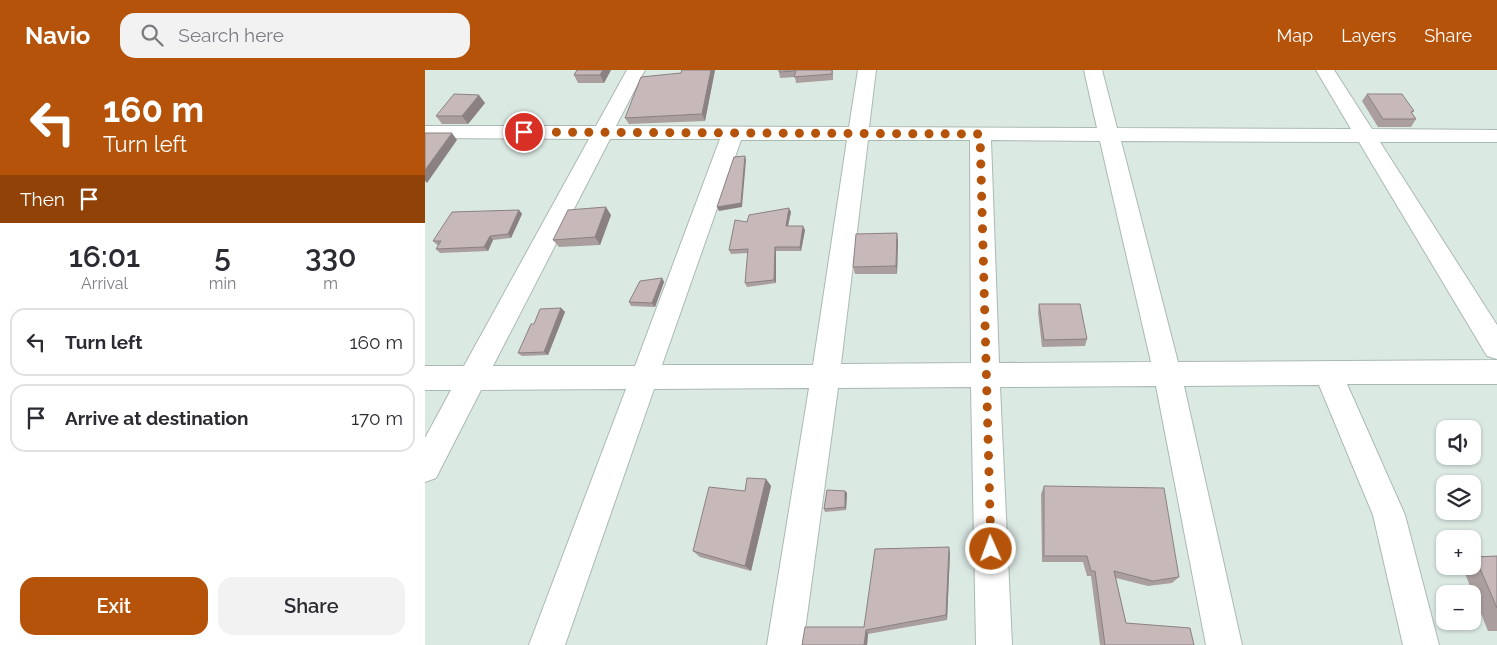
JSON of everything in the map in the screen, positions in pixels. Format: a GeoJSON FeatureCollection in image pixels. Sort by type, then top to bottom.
{"type":"FeatureCollection","features":[{"type":"Feature","properties":{"kind":"street"},"geometry":{"type":"LineString","coordinates":[[425,468],[636,70]]}},
{"type":"Feature","properties":{"kind":"street"},"geometry":{"type":"LineString","coordinates":[[785,645],[825,378],[867,70]]}},
{"type":"Feature","properties":{"kind":"street"},"geometry":{"type":"LineString","coordinates":[[1093,70],[1167,372],[1224,645]]}},
{"type":"Feature","properties":{"kind":"street"},"geometry":{"type":"LineString","coordinates":[[1325,70],[1497,348]]}},
{"type":"Feature","properties":{"kind":"street"},"geometry":{"type":"LineString","coordinates":[[425,132],[1497,136]]}},
{"type":"Feature","properties":{"kind":"street"},"geometry":{"type":"LineString","coordinates":[[547,645],[733,133]]}},
{"type":"Feature","properties":{"kind":"street"},"geometry":{"type":"LineString","coordinates":[[980,134],[985,376],[994,645]]}},
{"type":"Feature","properties":{"kind":"street"},"geometry":{"type":"LineString","coordinates":[[425,378],[825,378],[1167,372],[1497,372]]}},
{"type":"Feature","properties":{"kind":"street"},"geometry":{"type":"LineString","coordinates":[[1328,372],[1389,515],[1421,645]]}},
{"type":"Feature","properties":{"kind":"building"},"geometry":{"type":"Polygon","coordinates":[[[577,70],[603,70],[600,75],[574,75],[577,70]]]}},
{"type":"Feature","properties":{"kind":"building"},"geometry":{"type":"Polygon","coordinates":[[[682,70],[711,70],[702,114],[625,118],[641,77],[681,73],[682,70]]]}},
{"type":"Feature","properties":{"kind":"building"},"geometry":{"type":"Polygon","coordinates":[[[779,70],[832,70],[832,74],[794,77],[796,71],[779,72],[779,70]]]}},
{"type":"Feature","properties":{"kind":"building"},"geometry":{"type":"Polygon","coordinates":[[[454,94],[479,95],[462,116],[436,116],[454,94]]]}},
{"type":"Feature","properties":{"kind":"building"},"geometry":{"type":"Polygon","coordinates":[[[1367,94],[1402,94],[1414,111],[1411,112],[1416,119],[1383,119],[1367,94]]]}},
{"type":"Feature","properties":{"kind":"building"},"geometry":{"type":"Polygon","coordinates":[[[425,133],[452,133],[425,170],[425,133]]]}},
{"type":"Feature","properties":{"kind":"building"},"geometry":{"type":"Polygon","coordinates":[[[745,156],[741,203],[717,207],[734,157],[745,156]]]}},
{"type":"Feature","properties":{"kind":"building"},"geometry":{"type":"Polygon","coordinates":[[[606,207],[595,237],[553,240],[568,210],[606,207]]]}},
{"type":"Feature","properties":{"kind":"building"},"geometry":{"type":"Polygon","coordinates":[[[789,208],[786,226],[803,226],[800,247],[775,247],[774,280],[745,283],[748,249],[729,250],[735,220],[747,222],[749,215],[789,208]]]}},
{"type":"Feature","properties":{"kind":"building"},"geometry":{"type":"Polygon","coordinates":[[[519,210],[508,234],[490,236],[484,247],[436,249],[441,241],[433,241],[452,212],[519,210]]]}},
{"type":"Feature","properties":{"kind":"building"},"geometry":{"type":"Polygon","coordinates":[[[897,233],[896,266],[853,267],[856,234],[897,233]]]}},
{"type":"Feature","properties":{"kind":"building"},"geometry":{"type":"Polygon","coordinates":[[[662,278],[652,303],[629,302],[640,281],[662,278]]]}},
{"type":"Feature","properties":{"kind":"building"},"geometry":{"type":"Polygon","coordinates":[[[1039,304],[1080,304],[1087,339],[1044,340],[1039,304]]]}},
{"type":"Feature","properties":{"kind":"building"},"geometry":{"type":"Polygon","coordinates":[[[561,308],[544,352],[518,353],[540,309],[561,308]]]}},
{"type":"Feature","properties":{"kind":"building"},"geometry":{"type":"Polygon","coordinates":[[[747,478],[766,479],[745,566],[693,551],[709,487],[745,491],[747,478]]]}},
{"type":"Feature","properties":{"kind":"building"},"geometry":{"type":"Polygon","coordinates":[[[1044,486],[1164,488],[1179,577],[1153,581],[1114,571],[1126,623],[1190,628],[1194,645],[1105,645],[1095,571],[1091,571],[1087,556],[1044,556],[1044,486]]]}},
{"type":"Feature","properties":{"kind":"building"},"geometry":{"type":"Polygon","coordinates":[[[827,490],[845,491],[845,507],[824,509],[827,490]]]}},
{"type":"Feature","properties":{"kind":"building"},"geometry":{"type":"Polygon","coordinates":[[[949,547],[946,615],[866,630],[864,645],[802,645],[805,627],[864,627],[875,549],[949,547]]]}},
{"type":"Feature","properties":{"kind":"building"},"geometry":{"type":"Polygon","coordinates":[[[1497,556],[1497,608],[1481,571],[1481,557],[1497,556]]]}},
{"type":"Feature","properties":{"kind":"route"},"geometry":{"type":"LineString","coordinates":[[524,132],[980,134],[991,549]]}}]}
